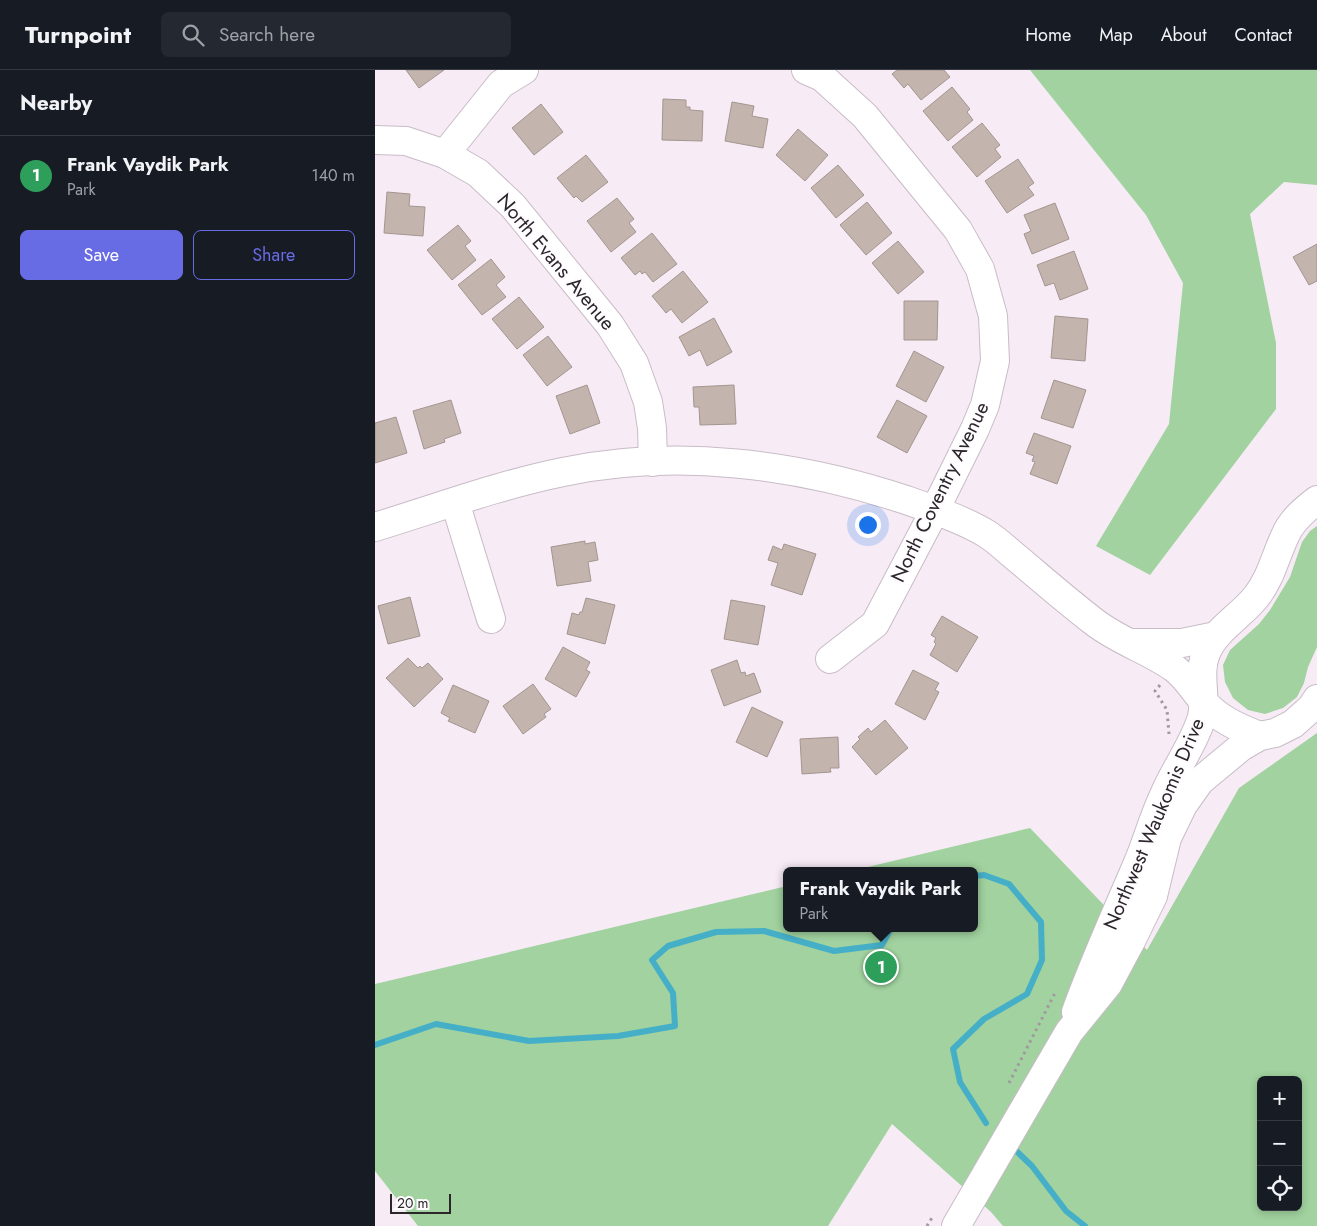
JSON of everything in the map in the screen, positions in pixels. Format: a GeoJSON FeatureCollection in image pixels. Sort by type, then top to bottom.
{"type":"FeatureCollection","features":[{"type":"Feature","properties":{"kind":"street"},"geometry":{"type":"LineString","coordinates":[[445,154],[501,84],[524,70]]}},
{"type":"Feature","properties":{"kind":"street","name":"North Coventry Avenue"},"geometry":{"type":"LineString","coordinates":[[806,70],[822,77],[865,116],[958,230],[980,269],[993,316],[995,361],[985,405],[935,510],[875,624],[830,659]]}},
{"type":"Feature","properties":{"kind":"street","name":"North Evans Avenue"},"geometry":{"type":"LineString","coordinates":[[375,140],[406,141],[445,154],[478,173],[513,206],[610,324],[634,363],[647,402],[652,428],[653,462]]}},
{"type":"Feature","properties":{"kind":"street"},"geometry":{"type":"LineString","coordinates":[[375,527],[517,482],[566,471],[653,462],[712,462],[756,465],[805,473],[862,486],[935,510],[988,534],[1111,635],[1173,667],[1190,682],[1204,702],[1218,715],[1240,729],[1260,736]]}},
{"type":"Feature","properties":{"kind":"street","name":"Northwest Waukomis Drive"},"geometry":{"type":"LineString","coordinates":[[1069,1032],[1092,968],[1138,863],[1164,793],[1191,746],[1201,718],[1204,702],[1202,688],[1206,654],[1216,636],[1257,596],[1267,582],[1285,535],[1294,520],[1317,500]]}},
{"type":"Feature","properties":{"kind":"street"},"geometry":{"type":"LineString","coordinates":[[455,502],[491,619]]}},
{"type":"Feature","properties":{"kind":"street"},"geometry":{"type":"LineString","coordinates":[[1128,643],[1182,643],[1216,636]]}},
{"type":"Feature","properties":{"kind":"street","name":"Northwest Waukomis Drive"},"geometry":{"type":"LineString","coordinates":[[956,1226],[1069,1032],[1108,984],[1153,896],[1167,838],[1183,805],[1200,781],[1241,747],[1260,736],[1275,733],[1293,724],[1317,700]]}},
{"type":"Feature","properties":{"kind":"green space"},"geometry":{"type":"Polygon","coordinates":[[[1030,70],[1317,70],[1317,185],[1284,182],[1250,214],[1276,343],[1276,409],[1150,575],[1096,546],[1169,424],[1183,283],[1146,215],[1030,70]]]}},
{"type":"Feature","properties":{"kind":"green space"},"geometry":{"type":"Polygon","coordinates":[[[1317,526],[1317,647],[1308,667],[1304,683],[1297,697],[1283,708],[1265,714],[1248,710],[1233,698],[1225,682],[1223,665],[1230,650],[1259,624],[1270,610],[1290,577],[1302,542],[1310,531],[1317,526]]]}},
{"type":"Feature","properties":{"kind":"green space"},"geometry":{"type":"Polygon","coordinates":[[[1317,733],[1317,1226],[1003,1226],[991,1212],[892,1124],[828,1226],[418,1226],[375,1171],[375,984],[783,887],[783,932],[978,932],[978,867],[868,867],[1030,828],[1147,950],[1239,788],[1317,733]]]}},
{"type":"Feature","properties":{"kind":"building"},"geometry":{"type":"Polygon","coordinates":[[[406,70],[444,70],[419,88],[406,70]]]}},
{"type":"Feature","properties":{"kind":"building"},"geometry":{"type":"Polygon","coordinates":[[[897,70],[944,70],[950,77],[921,100],[908,84],[904,88],[892,74],[897,70]]]}},
{"type":"Feature","properties":{"kind":"building"},"geometry":{"type":"Polygon","coordinates":[[[952,87],[970,109],[967,112],[973,120],[948,141],[923,111],[952,87]]]}},
{"type":"Feature","properties":{"kind":"building"},"geometry":{"type":"Polygon","coordinates":[[[663,99],[686,100],[686,107],[690,107],[690,110],[703,111],[702,141],[662,140],[663,99]]]}},
{"type":"Feature","properties":{"kind":"building"},"geometry":{"type":"Polygon","coordinates":[[[732,102],[754,106],[752,116],[768,119],[763,148],[725,141],[732,102]]]}},
{"type":"Feature","properties":{"kind":"building"},"geometry":{"type":"Polygon","coordinates":[[[541,104],[563,132],[534,155],[512,128],[541,104]]]}},
{"type":"Feature","properties":{"kind":"building"},"geometry":{"type":"Polygon","coordinates":[[[982,123],[1000,145],[995,149],[1001,157],[977,177],[952,147],[982,123]]]}},
{"type":"Feature","properties":{"kind":"building"},"geometry":{"type":"Polygon","coordinates":[[[798,129],[828,155],[805,181],[776,155],[798,129]]]}},
{"type":"Feature","properties":{"kind":"building"},"geometry":{"type":"Polygon","coordinates":[[[586,155],[608,182],[582,202],[576,196],[574,198],[557,178],[586,155]]]}},
{"type":"Feature","properties":{"kind":"building"},"geometry":{"type":"Polygon","coordinates":[[[1018,159],[1034,183],[1028,187],[1034,195],[1007,213],[985,181],[1018,159]]]}},
{"type":"Feature","properties":{"kind":"building"},"geometry":{"type":"Polygon","coordinates":[[[838,165],[864,195],[836,218],[811,188],[838,165]]]}},
{"type":"Feature","properties":{"kind":"building"},"geometry":{"type":"Polygon","coordinates":[[[387,192],[410,194],[409,206],[425,207],[423,236],[384,233],[387,192]]]}},
{"type":"Feature","properties":{"kind":"building"},"geometry":{"type":"Polygon","coordinates":[[[617,198],[634,219],[629,223],[636,232],[611,252],[587,221],[617,198]]]}},
{"type":"Feature","properties":{"kind":"building"},"geometry":{"type":"Polygon","coordinates":[[[867,202],[892,233],[866,255],[840,225],[867,202]]]}},
{"type":"Feature","properties":{"kind":"building"},"geometry":{"type":"Polygon","coordinates":[[[1055,203],[1069,239],[1032,254],[1024,234],[1031,231],[1024,215],[1055,203]]]}},
{"type":"Feature","properties":{"kind":"building"},"geometry":{"type":"Polygon","coordinates":[[[458,225],[471,241],[465,246],[476,260],[452,280],[427,250],[458,225]]]}},
{"type":"Feature","properties":{"kind":"building"},"geometry":{"type":"Polygon","coordinates":[[[652,233],[677,264],[653,282],[645,272],[642,274],[640,271],[635,275],[621,258],[652,233]]]}},
{"type":"Feature","properties":{"kind":"building"},"geometry":{"type":"Polygon","coordinates":[[[898,241],[924,272],[898,294],[872,263],[898,241]]]}},
{"type":"Feature","properties":{"kind":"building"},"geometry":{"type":"Polygon","coordinates":[[[1317,244],[1317,281],[1309,285],[1293,257],[1317,244]]]}},
{"type":"Feature","properties":{"kind":"building"},"geometry":{"type":"Polygon","coordinates":[[[1074,251],[1088,289],[1060,300],[1054,283],[1045,286],[1037,265],[1074,251]]]}},
{"type":"Feature","properties":{"kind":"building"},"geometry":{"type":"Polygon","coordinates":[[[491,259],[505,277],[496,285],[506,297],[482,315],[458,285],[491,259]]]}},
{"type":"Feature","properties":{"kind":"building"},"geometry":{"type":"Polygon","coordinates":[[[683,271],[708,302],[682,323],[671,309],[666,313],[652,296],[683,271]]]}},
{"type":"Feature","properties":{"kind":"building"},"geometry":{"type":"Polygon","coordinates":[[[519,297],[544,327],[517,349],[492,319],[519,297]]]}},
{"type":"Feature","properties":{"kind":"building"},"geometry":{"type":"Polygon","coordinates":[[[904,301],[938,301],[937,340],[904,340],[904,301]]]}},
{"type":"Feature","properties":{"kind":"building"},"geometry":{"type":"Polygon","coordinates":[[[1055,316],[1088,319],[1085,361],[1051,358],[1055,316]]]}},
{"type":"Feature","properties":{"kind":"building"},"geometry":{"type":"Polygon","coordinates":[[[714,318],[732,352],[707,366],[700,350],[689,356],[679,337],[714,318]]]}},
{"type":"Feature","properties":{"kind":"building"},"geometry":{"type":"Polygon","coordinates":[[[548,336],[572,367],[547,386],[523,355],[548,336]]]}},
{"type":"Feature","properties":{"kind":"building"},"geometry":{"type":"Polygon","coordinates":[[[914,351],[944,367],[926,402],[896,386],[914,351]]]}},
{"type":"Feature","properties":{"kind":"building"},"geometry":{"type":"Polygon","coordinates":[[[1054,380],[1086,390],[1073,428],[1041,418],[1054,380]]]}},
{"type":"Feature","properties":{"kind":"building"},"geometry":{"type":"Polygon","coordinates":[[[587,385],[600,423],[570,434],[556,396],[587,385]]]}},
{"type":"Feature","properties":{"kind":"building"},"geometry":{"type":"Polygon","coordinates":[[[734,385],[736,424],[700,425],[699,407],[694,407],[693,387],[734,385]]]}},
{"type":"Feature","properties":{"kind":"building"},"geometry":{"type":"Polygon","coordinates":[[[451,400],[461,433],[444,439],[445,442],[424,449],[413,411],[451,400]]]}},
{"type":"Feature","properties":{"kind":"building"},"geometry":{"type":"Polygon","coordinates":[[[897,400],[927,416],[907,453],[877,437],[897,400]]]}},
{"type":"Feature","properties":{"kind":"building"},"geometry":{"type":"Polygon","coordinates":[[[396,417],[407,453],[375,463],[375,423],[396,417]]]}},
{"type":"Feature","properties":{"kind":"building"},"geometry":{"type":"Polygon","coordinates":[[[1034,433],[1071,446],[1057,484],[1030,474],[1035,462],[1032,461],[1034,456],[1026,453],[1034,433]]]}},
{"type":"Feature","properties":{"kind":"building"},"geometry":{"type":"Polygon","coordinates":[[[585,541],[585,544],[595,542],[598,560],[588,562],[591,581],[557,586],[551,547],[585,541]]]}},
{"type":"Feature","properties":{"kind":"building"},"geometry":{"type":"Polygon","coordinates":[[[784,544],[816,554],[802,595],[771,585],[778,563],[768,560],[773,546],[782,550],[784,544]]]}},
{"type":"Feature","properties":{"kind":"building"},"geometry":{"type":"Polygon","coordinates":[[[410,597],[420,636],[388,644],[378,606],[410,597]]]}},
{"type":"Feature","properties":{"kind":"building"},"geometry":{"type":"Polygon","coordinates":[[[586,598],[615,605],[605,644],[567,634],[572,613],[579,615],[582,612],[586,598]]]}},
{"type":"Feature","properties":{"kind":"building"},"geometry":{"type":"Polygon","coordinates":[[[731,600],[765,606],[758,645],[724,639],[731,600]]]}},
{"type":"Feature","properties":{"kind":"building"},"geometry":{"type":"Polygon","coordinates":[[[942,616],[978,637],[957,672],[930,655],[936,644],[934,642],[936,638],[931,635],[942,616]]]}},
{"type":"Feature","properties":{"kind":"building"},"geometry":{"type":"Polygon","coordinates":[[[563,647],[590,662],[586,670],[590,672],[576,697],[545,679],[563,647]]]}},
{"type":"Feature","properties":{"kind":"building"},"geometry":{"type":"Polygon","coordinates":[[[408,658],[418,668],[420,666],[422,668],[428,663],[443,679],[414,707],[386,678],[408,658]]]}},
{"type":"Feature","properties":{"kind":"building"},"geometry":{"type":"Polygon","coordinates":[[[737,660],[741,673],[745,672],[746,676],[754,673],[761,692],[724,706],[711,670],[737,660]]]}},
{"type":"Feature","properties":{"kind":"building"},"geometry":{"type":"Polygon","coordinates":[[[913,670],[939,683],[935,690],[939,692],[925,720],[895,704],[913,670]]]}},
{"type":"Feature","properties":{"kind":"building"},"geometry":{"type":"Polygon","coordinates":[[[533,684],[551,709],[544,714],[546,717],[523,734],[503,706],[533,684]]]}},
{"type":"Feature","properties":{"kind":"building"},"geometry":{"type":"Polygon","coordinates":[[[453,685],[489,701],[475,733],[448,721],[450,718],[441,713],[453,685]]]}},
{"type":"Feature","properties":{"kind":"building"},"geometry":{"type":"Polygon","coordinates":[[[752,707],[783,722],[767,757],[736,742],[752,707]]]}},
{"type":"Feature","properties":{"kind":"building"},"geometry":{"type":"Polygon","coordinates":[[[885,720],[908,748],[876,775],[852,747],[860,739],[858,737],[868,728],[871,732],[885,720]]]}},
{"type":"Feature","properties":{"kind":"building"},"geometry":{"type":"Polygon","coordinates":[[[838,737],[839,768],[830,768],[831,772],[802,774],[800,739],[838,737]]]}},
{"type":"Feature","properties":{"kind":"waterway"},"geometry":{"type":"LineString","coordinates":[[978,876],[984,875],[1009,884],[1041,922],[1042,960],[1027,994],[984,1019],[953,1049],[960,1082],[986,1123]]}},
{"type":"Feature","properties":{"kind":"waterway"},"geometry":{"type":"LineString","coordinates":[[375,1045],[436,1024],[529,1041],[618,1036],[675,1026],[673,993],[652,960],[668,946],[716,932],[764,931],[834,951],[882,945],[889,932]]}},
{"type":"Feature","properties":{"kind":"waterway"},"geometry":{"type":"LineString","coordinates":[[1011,1146],[1032,1166],[1066,1211],[1085,1226]]}},
{"type":"Feature","properties":{"kind":"place","name":"Frank Vaydik Park"},"geometry":{"type":"Point","coordinates":[881,967]}}]}
